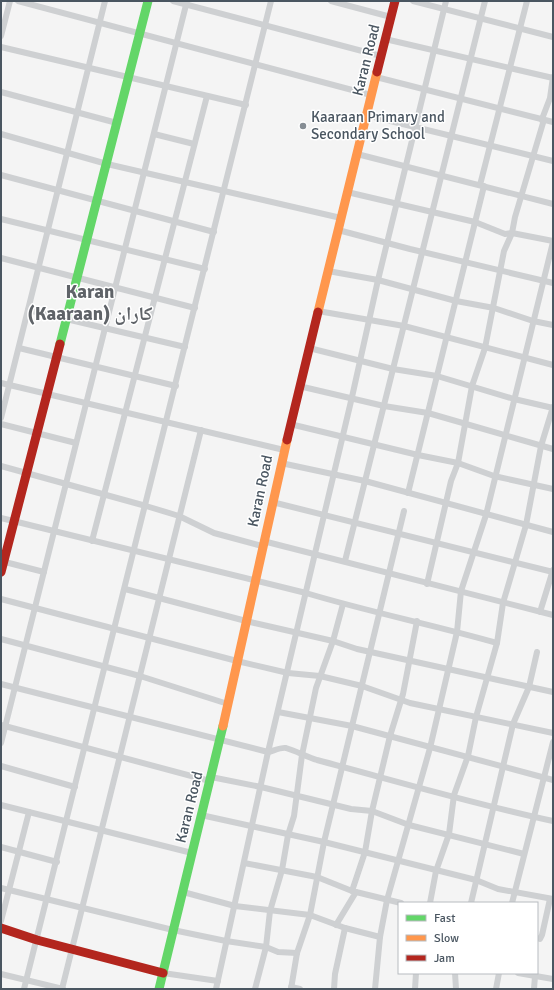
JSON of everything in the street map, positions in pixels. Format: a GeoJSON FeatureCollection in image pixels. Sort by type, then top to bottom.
{"type":"FeatureCollection","features":[{"type":"Feature","properties":{"kind":"street"},"geometry":{"type":"LineString","coordinates":[[1,36],[10,1]]}},
{"type":"Feature","properties":{"kind":"street"},"geometry":{"type":"LineString","coordinates":[[18,1],[371,95]]}},
{"type":"Feature","properties":{"kind":"street"},"geometry":{"type":"LineString","coordinates":[[1,418],[105,1]]}},
{"type":"Feature","properties":{"kind":"street"},"geometry":{"type":"LineString","coordinates":[[1,572],[2,561],[27,473],[148,1]]}},
{"type":"Feature","properties":{"kind":"street"},"geometry":{"type":"LineString","coordinates":[[173,1],[187,3],[381,56]]}},
{"type":"Feature","properties":{"kind":"street"},"geometry":{"type":"LineString","coordinates":[[24,989],[176,386],[271,1]]}},
{"type":"Feature","properties":{"kind":"street"},"geometry":{"type":"LineString","coordinates":[[331,1],[391,17]]}},
{"type":"Feature","properties":{"kind":"street","name":"Karan Road"},"geometry":{"type":"LineString","coordinates":[[159,989],[220,740],[280,464],[395,1]]}},
{"type":"Feature","properties":{"kind":"street"},"geometry":{"type":"LineString","coordinates":[[413,1],[553,37]]}},
{"type":"Feature","properties":{"kind":"street"},"geometry":{"type":"LineString","coordinates":[[216,989],[268,752],[288,673],[387,242],[446,1]]}},
{"type":"Feature","properties":{"kind":"street"},"geometry":{"type":"LineString","coordinates":[[345,562],[485,1]]}},
{"type":"Feature","properties":{"kind":"street"},"geometry":{"type":"LineString","coordinates":[[408,493],[475,222],[490,146],[527,1]]}},
{"type":"Feature","properties":{"kind":"street"},"geometry":{"type":"LineString","coordinates":[[1,743],[3,725],[15,687],[187,3]]}},
{"type":"Feature","properties":{"kind":"street"},"geometry":{"type":"LineString","coordinates":[[385,39],[553,78],[550,98],[542,119],[543,123],[521,196],[512,233],[504,251],[485,348],[472,386],[458,463],[427,584]]}},
{"type":"Feature","properties":{"kind":"street"},"geometry":{"type":"LineString","coordinates":[[1,47],[246,105]]}},
{"type":"Feature","properties":{"kind":"street"},"geometry":{"type":"LineString","coordinates":[[376,77],[553,122]]}},
{"type":"Feature","properties":{"kind":"street"},"geometry":{"type":"LineString","coordinates":[[1,92],[117,124]]}},
{"type":"Feature","properties":{"kind":"street"},"geometry":{"type":"LineString","coordinates":[[92,541],[207,96]]}},
{"type":"Feature","properties":{"kind":"street"},"geometry":{"type":"LineString","coordinates":[[366,115],[553,161]]}},
{"type":"Feature","properties":{"kind":"street"},"geometry":{"type":"LineString","coordinates":[[1,134],[107,164],[341,218]]}},
{"type":"Feature","properties":{"kind":"street"},"geometry":{"type":"LineString","coordinates":[[154,134],[194,144]]}},
{"type":"Feature","properties":{"kind":"street"},"geometry":{"type":"LineString","coordinates":[[357,154],[553,204]]}},
{"type":"Feature","properties":{"kind":"street"},"geometry":{"type":"LineString","coordinates":[[1,175],[214,232]]}},
{"type":"Feature","properties":{"kind":"street"},"geometry":{"type":"LineString","coordinates":[[347,192],[475,222],[505,234],[512,233],[553,241],[525,358],[494,476],[486,515],[461,591],[457,632],[430,748],[399,862],[387,900],[380,937],[375,989]]}},
{"type":"Feature","properties":{"kind":"street"},"geometry":{"type":"LineString","coordinates":[[1,219],[205,269]]}},
{"type":"Feature","properties":{"kind":"street"},"geometry":{"type":"LineString","coordinates":[[338,230],[553,283]]}},
{"type":"Feature","properties":{"kind":"street"},"geometry":{"type":"LineString","coordinates":[[1,258],[195,308]]}},
{"type":"Feature","properties":{"kind":"street"},"geometry":{"type":"LineString","coordinates":[[328,271],[413,288],[456,300],[494,308],[533,321],[553,325]]}},
{"type":"Feature","properties":{"kind":"street"},"geometry":{"type":"LineString","coordinates":[[28,310],[185,347]]}},
{"type":"Feature","properties":{"kind":"street"},"geometry":{"type":"LineString","coordinates":[[318,311],[404,326],[553,365]]}},
{"type":"Feature","properties":{"kind":"street"},"geometry":{"type":"LineString","coordinates":[[19,348],[176,386]]}},
{"type":"Feature","properties":{"kind":"street"},"geometry":{"type":"LineString","coordinates":[[309,348],[393,369],[437,376],[514,399],[553,408],[541,446],[526,525],[504,602],[497,643],[488,679],[476,717],[468,756],[454,795],[448,834],[436,871],[430,902]]}},
{"type":"Feature","properties":{"kind":"street"},"geometry":{"type":"LineString","coordinates":[[1,383],[284,450]]}},
{"type":"Feature","properties":{"kind":"street"},"geometry":{"type":"LineString","coordinates":[[299,386],[384,406],[428,413],[553,449]]}},
{"type":"Feature","properties":{"kind":"street"},"geometry":{"type":"LineString","coordinates":[[1,424],[76,443]]}},
{"type":"Feature","properties":{"kind":"street"},"geometry":{"type":"LineString","coordinates":[[290,424],[418,455],[458,463],[494,476],[553,489]]}},
{"type":"Feature","properties":{"kind":"street"},"geometry":{"type":"LineString","coordinates":[[1,974],[62,989],[201,430]]}},
{"type":"Feature","properties":{"kind":"street"},"geometry":{"type":"LineString","coordinates":[[280,464],[365,481],[553,532]]}},
{"type":"Feature","properties":{"kind":"street"},"geometry":{"type":"LineString","coordinates":[[1,466],[179,516],[214,533],[345,562],[553,615]]}},
{"type":"Feature","properties":{"kind":"street"},"geometry":{"type":"LineString","coordinates":[[272,502],[553,571],[540,612]]}},
{"type":"Feature","properties":{"kind":"street"},"geometry":{"type":"LineString","coordinates":[[300,989],[291,988],[297,953],[310,915],[333,803],[404,511]]}},
{"type":"Feature","properties":{"kind":"street"},"geometry":{"type":"LineString","coordinates":[[1,518],[134,552],[306,593],[342,604],[417,621],[497,643]]}},
{"type":"Feature","properties":{"kind":"street"},"geometry":{"type":"LineString","coordinates":[[2,561],[44,572]]}},
{"type":"Feature","properties":{"kind":"street"},"geometry":{"type":"LineString","coordinates":[[125,590],[409,661],[553,692]]}},
{"type":"Feature","properties":{"kind":"street"},"geometry":{"type":"LineString","coordinates":[[1,599],[237,661],[288,673],[320,676],[362,686],[410,702],[438,709],[553,733]]}},
{"type":"Feature","properties":{"kind":"street"},"geometry":{"type":"LineString","coordinates":[[255,989],[266,947],[270,911],[282,870],[288,835],[294,816],[302,755],[309,719],[320,676],[333,641],[342,604]]}},
{"type":"Feature","properties":{"kind":"street"},"geometry":{"type":"LineString","coordinates":[[336,925],[354,891],[365,852],[372,810],[401,698],[417,621]]}},
{"type":"Feature","properties":{"kind":"street"},"geometry":{"type":"LineString","coordinates":[[1,639],[140,676],[228,704]]}},
{"type":"Feature","properties":{"kind":"street"},"geometry":{"type":"LineString","coordinates":[[472,902],[476,880],[495,808],[514,724],[529,686],[536,652]]}},
{"type":"Feature","properties":{"kind":"street"},"geometry":{"type":"LineString","coordinates":[[1,684],[268,752],[285,748],[302,755],[380,777],[454,795],[495,808],[553,821]]}},
{"type":"Feature","properties":{"kind":"street"},"geometry":{"type":"LineString","coordinates":[[278,712],[352,726],[553,780]]}},
{"type":"Feature","properties":{"kind":"street"},"geometry":{"type":"LineString","coordinates":[[3,725],[120,757],[210,779],[261,786],[333,803],[351,809],[372,810],[409,825],[524,854]]}},
{"type":"Feature","properties":{"kind":"street"},"geometry":{"type":"LineString","coordinates":[[512,902],[553,742]]}},
{"type":"Feature","properties":{"kind":"street"},"geometry":{"type":"LineString","coordinates":[[1,766],[75,787]]}},
{"type":"Feature","properties":{"kind":"street"},"geometry":{"type":"LineString","coordinates":[[1,805],[192,853]]}},
{"type":"Feature","properties":{"kind":"street"},"geometry":{"type":"LineString","coordinates":[[1,921],[29,812]]}},
{"type":"Feature","properties":{"kind":"street"},"geometry":{"type":"LineString","coordinates":[[202,815],[252,825],[288,835],[365,852],[399,862],[476,880],[498,889],[552,899],[542,935],[540,939],[538,938]]}},
{"type":"Feature","properties":{"kind":"street"},"geometry":{"type":"LineString","coordinates":[[1,847],[57,862]]}},
{"type":"Feature","properties":{"kind":"street"},"geometry":{"type":"LineString","coordinates":[[244,863],[317,877],[354,891],[398,902]]}},
{"type":"Feature","properties":{"kind":"street"},"geometry":{"type":"LineString","coordinates":[[1,888],[173,930],[226,941],[266,947],[278,952],[297,953]]}},
{"type":"Feature","properties":{"kind":"street"},"geometry":{"type":"LineString","coordinates":[[183,892],[235,906],[310,915],[344,928],[380,937]]}},
{"type":"Feature","properties":{"kind":"street"},"geometry":{"type":"LineString","coordinates":[[1,928],[37,940],[163,973],[218,981]]}},
{"type":"Feature","properties":{"kind":"street"},"geometry":{"type":"LineString","coordinates":[[334,989],[335,974],[344,928]]}},
{"type":"Feature","properties":{"kind":"street"},"geometry":{"type":"LineString","coordinates":[[415,989],[416,974]]}},
{"type":"Feature","properties":{"kind":"street"},"geometry":{"type":"LineString","coordinates":[[455,974],[456,989]]}},
{"type":"Feature","properties":{"kind":"street"},"geometry":{"type":"LineString","coordinates":[[496,989],[499,974]]}},
{"type":"Feature","properties":{"kind":"street"},"geometry":{"type":"LineString","coordinates":[[524,974],[553,979]]}},
{"type":"Feature","properties":{"kind":"street"},"geometry":{"type":"LineString","coordinates":[[534,989],[535,976]]}},
{"type":"Feature","properties":{"kind":"traffic: fast"},"geometry":{"type":"LineString","coordinates":[[60,344],[148,1]]}},
{"type":"Feature","properties":{"kind":"traffic: fast"},"geometry":{"type":"LineString","coordinates":[[159,989],[223,726]]}},
{"type":"Feature","properties":{"kind":"traffic: slow"},"geometry":{"type":"LineString","coordinates":[[318,312],[377,72]]}},
{"type":"Feature","properties":{"kind":"traffic: slow"},"geometry":{"type":"LineString","coordinates":[[223,726],[287,440]]}},
{"type":"Feature","properties":{"kind":"traffic: jam"},"geometry":{"type":"LineString","coordinates":[[377,72],[395,1]]}},
{"type":"Feature","properties":{"kind":"traffic: jam"},"geometry":{"type":"LineString","coordinates":[[287,440],[318,312]]}},
{"type":"Feature","properties":{"kind":"traffic: jam"},"geometry":{"type":"LineString","coordinates":[[1,572],[60,344]]}},
{"type":"Feature","properties":{"kind":"traffic: jam"},"geometry":{"type":"LineString","coordinates":[[1,928],[37,940],[163,973]]}},
{"type":"Feature","properties":{"kind":"place","name":"Kaaraan Primary and Secondary School"},"geometry":{"type":"Point","coordinates":[303,126]}},
{"type":"Feature","properties":{"kind":"district","name":"Karan (Kaaraan) كاران"},"geometry":{"type":"Point","coordinates":[90,303]}}]}
